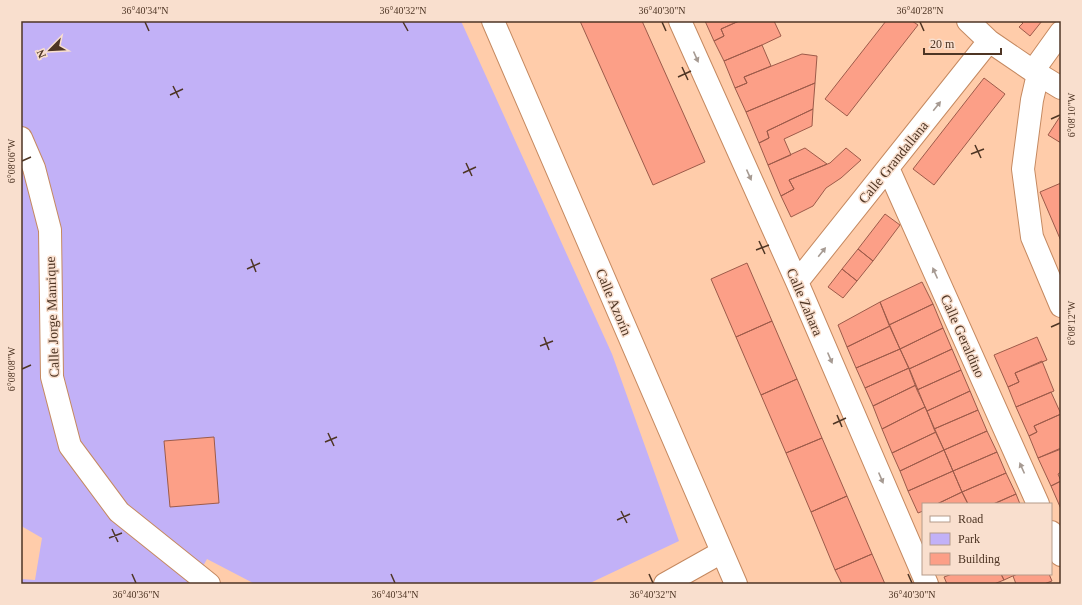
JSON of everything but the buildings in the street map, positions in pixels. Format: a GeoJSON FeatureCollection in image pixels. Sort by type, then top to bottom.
{"type":"FeatureCollection","features":[{"type":"Feature","properties":{"kind":"street","name":"Calle Azorín"},"geometry":{"type":"LineString","coordinates":[[493,21],[736,584]]}},
{"type":"Feature","properties":{"kind":"street","name":"Calle Zahara"},"geometry":{"type":"LineString","coordinates":[[680,21],[797,282],[922,572]]}},
{"type":"Feature","properties":{"kind":"street"},"geometry":{"type":"LineString","coordinates":[[968,21],[989,41],[1061,88]]}},
{"type":"Feature","properties":{"kind":"street"},"geometry":{"type":"LineString","coordinates":[[1061,32],[1036,72],[1023,170],[1032,238],[1061,306]]}},
{"type":"Feature","properties":{"kind":"street","name":"Calle Grandallana"},"geometry":{"type":"LineString","coordinates":[[797,282],[989,41]]}},
{"type":"Feature","properties":{"kind":"street","name":"Calle Jorge Manrique"},"geometry":{"type":"LineString","coordinates":[[21,138],[34,168],[50,230],[52,377],[70,446],[119,512],[209,584]]}},
{"type":"Feature","properties":{"kind":"street","name":"Calle Geraldino"},"geometry":{"type":"LineString","coordinates":[[888,168],[1038,503]]}},
{"type":"Feature","properties":{"kind":"street"},"geometry":{"type":"LineString","coordinates":[[1052,534],[1061,555]]}},
{"type":"Feature","properties":{"kind":"street"},"geometry":{"type":"LineString","coordinates":[[665,584],[688,578],[722,552]]}},
{"type":"Feature","properties":{"kind":"green space"},"geometry":{"type":"Polygon","coordinates":[[[21,21],[461,21],[612,354],[679,541],[588,584],[255,584],[207,559],[193,584],[21,584],[21,579],[35,580],[42,538],[21,525],[21,21]]]}}]}
